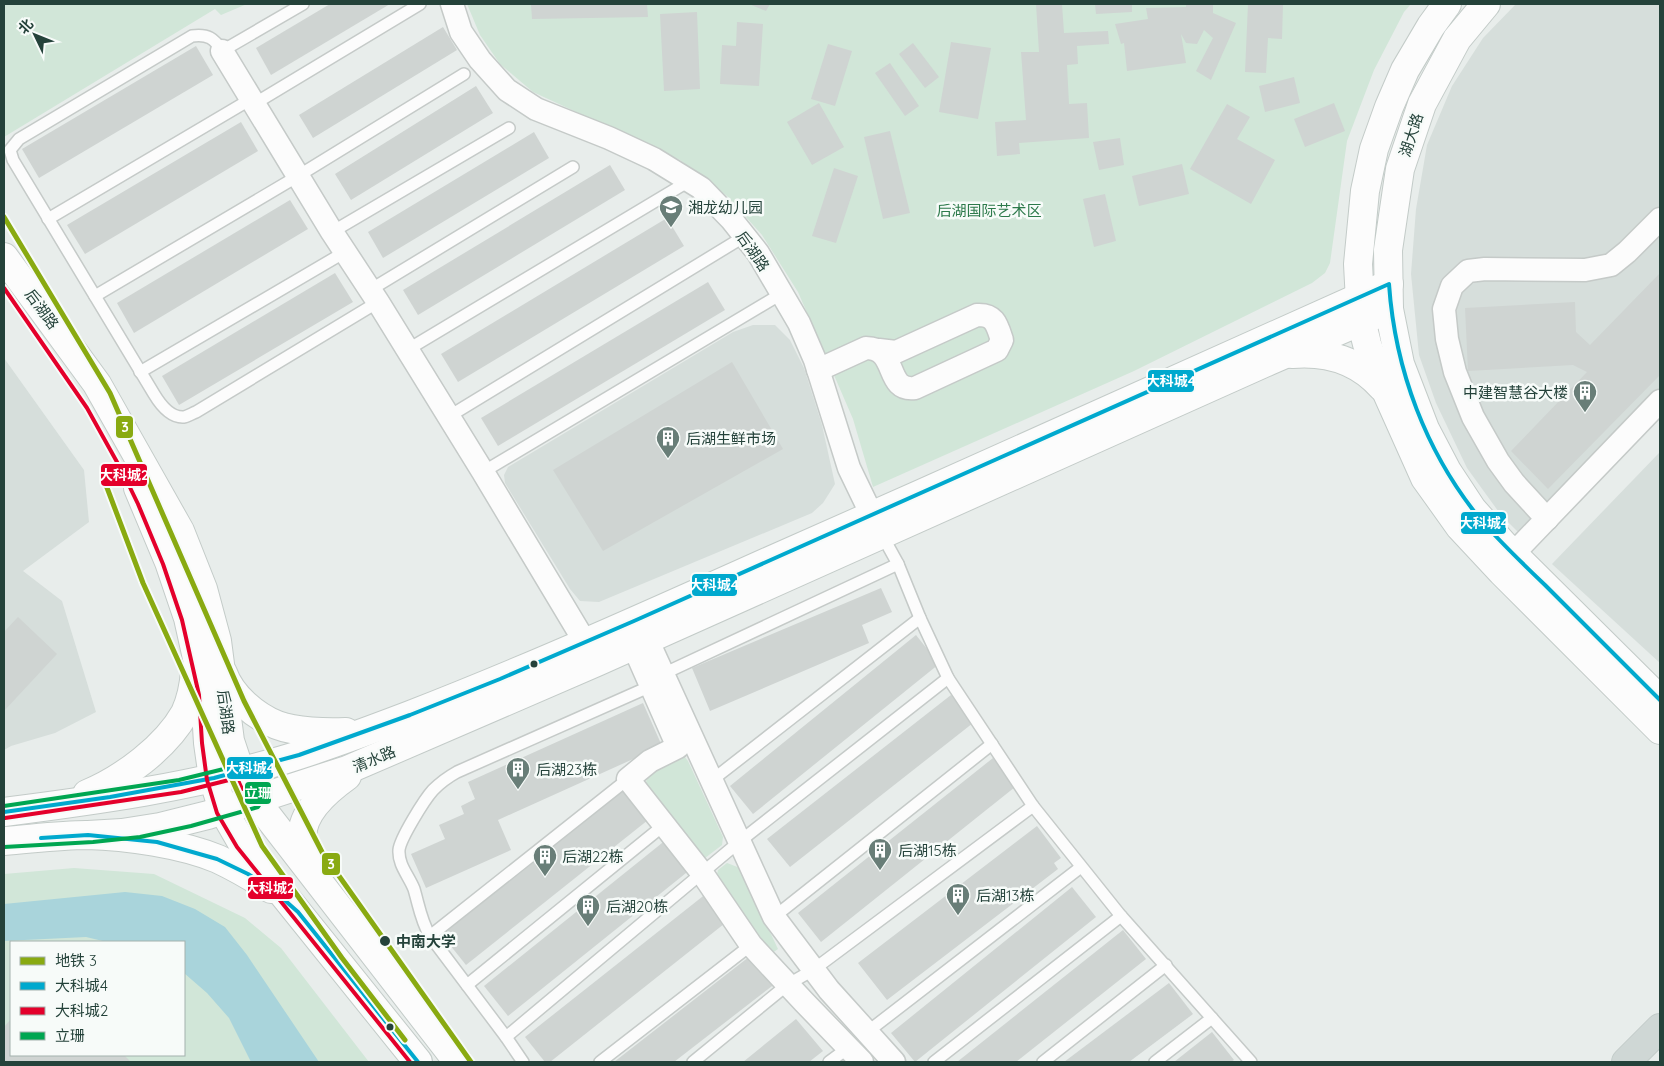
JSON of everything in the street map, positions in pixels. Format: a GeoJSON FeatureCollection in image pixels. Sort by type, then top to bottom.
{"type":"FeatureCollection","features":[{"type":"Feature","properties":{"kind":"main road"},"geometry":{"type":"LineString","coordinates":[[877,526],[1319,316],[1345,297],[1353,286],[1358,264],[1365,191],[1374,149],[1405,70],[1431,26],[1447,4]]}},
{"type":"Feature","properties":{"kind":"main road","name":"湖大路"},"geometry":{"type":"LineString","coordinates":[[1486,4],[1457,39],[1422,104],[1400,170],[1388,250],[1389,296],[1400,364],[1425,429],[1447,471],[1472,509],[1513,554],[1660,700]]}},
{"type":"Feature","properties":{"kind":"main road","name":"后湖路"},"geometry":{"type":"LineString","coordinates":[[4,257],[97,384],[180,531],[203,589],[217,641],[230,741],[240,771],[256,800],[458,1062]]}},
{"type":"Feature","properties":{"kind":"main road"},"geometry":{"type":"LineString","coordinates":[[1358,264],[1361,308],[1371,357],[1425,478],[1460,527],[1502,572],[1660,730]]}},
{"type":"Feature","properties":{"kind":"main road","name":"后湖路"},"geometry":{"type":"LineString","coordinates":[[4,278],[92,405],[128,468],[144,501],[169,562],[188,618],[205,694],[208,743],[213,778],[223,810],[242,843],[418,1062]]}},
{"type":"Feature","properties":{"kind":"main road"},"geometry":{"type":"LineString","coordinates":[[4,812],[180,786],[240,771],[320,748],[440,703],[591,652],[877,526],[1269,360],[1361,308],[1389,296]]}},
{"type":"Feature","properties":{"kind":"main road"},"geometry":{"type":"LineString","coordinates":[[1319,316],[1361,308]]}},
{"type":"Feature","properties":{"kind":"main road"},"geometry":{"type":"LineString","coordinates":[[1269,360],[1308,352],[1343,359],[1369,374],[1385,391]]}},
{"type":"Feature","properties":{"kind":"main road","name":"清水路"},"geometry":{"type":"LineString","coordinates":[[88,835],[122,833],[160,827],[256,800],[347,770],[591,652],[640,642],[877,526]]}},
{"type":"Feature","properties":{"kind":"main road"},"geometry":{"type":"LineString","coordinates":[[59,805],[92,792],[118,777],[149,755],[172,732],[185,712],[193,691],[196,673],[194,642]]}},
{"type":"Feature","properties":{"kind":"main road"},"geometry":{"type":"LineString","coordinates":[[219,659],[226,681],[237,696],[253,712],[278,726],[312,732],[344,732],[382,725]]}},
{"type":"Feature","properties":{"kind":"main road"},"geometry":{"type":"LineString","coordinates":[[324,889],[303,844],[303,828],[315,804],[328,791],[371,760]]}},
{"type":"Feature","properties":{"kind":"main road"},"geometry":{"type":"LineString","coordinates":[[4,841],[88,835],[157,842],[186,849],[217,859],[248,874],[272,889],[298,912]]}},
{"type":"Feature","properties":{"kind":"main road"},"geometry":{"type":"LineString","coordinates":[[1626,1062],[1660,1028]]}},
{"type":"Feature","properties":{"kind":"street","name":"后湖路"},"geometry":{"type":"LineString","coordinates":[[452,4],[461,32],[480,60],[507,90],[536,110],[609,138],[654,159],[701,188],[731,219],[758,253],[799,323],[818,370],[849,468],[877,526]]}},
{"type":"Feature","properties":{"kind":"street"},"geometry":{"type":"LineString","coordinates":[[222,51],[332,232],[483,472],[591,652]]}},
{"type":"Feature","properties":{"kind":"street"},"geometry":{"type":"LineString","coordinates":[[1546,519],[1503,469],[1473,417],[1455,372],[1447,339],[1444,309],[1452,286],[1468,272],[1486,269],[1585,270],[1611,265],[1628,252],[1660,219]]}},
{"type":"Feature","properties":{"kind":"street"},"geometry":{"type":"LineString","coordinates":[[818,370],[866,348],[896,352],[977,316],[990,315],[1002,340],[997,350],[915,388],[908,389],[898,384],[882,352],[879,350]]}},
{"type":"Feature","properties":{"kind":"street"},"geometry":{"type":"LineString","coordinates":[[1513,554],[1660,401]]}},
{"type":"Feature","properties":{"kind":"street"},"geometry":{"type":"LineString","coordinates":[[640,642],[657,680],[711,781],[774,917],[813,970],[866,1033],[894,1062]]}},
{"type":"Feature","properties":{"kind":"street"},"geometry":{"type":"LineString","coordinates":[[657,680],[678,748],[650,761],[628,779],[702,872],[751,945],[855,1055]]}},
{"type":"Feature","properties":{"kind":"lane"},"geometry":{"type":"LineString","coordinates":[[303,4],[222,51],[212,37],[203,35],[192,36],[19,139],[10,150],[13,160],[140,372],[161,405],[174,414],[184,417],[196,412],[572,167]]}},
{"type":"Feature","properties":{"kind":"lane"},"geometry":{"type":"LineString","coordinates":[[48,219],[420,4]]}},
{"type":"Feature","properties":{"kind":"lane"},"geometry":{"type":"LineString","coordinates":[[95,296],[298,176],[464,74]]}},
{"type":"Feature","properties":{"kind":"lane"},"geometry":{"type":"LineString","coordinates":[[332,232],[509,128]]}},
{"type":"Feature","properties":{"kind":"lane"},"geometry":{"type":"LineString","coordinates":[[407,350],[689,181]]}},
{"type":"Feature","properties":{"kind":"lane"},"geometry":{"type":"LineString","coordinates":[[448,417],[744,236]]}},
{"type":"Feature","properties":{"kind":"lane"},"geometry":{"type":"LineString","coordinates":[[140,372],[345,252]]}},
{"type":"Feature","properties":{"kind":"lane"},"geometry":{"type":"LineString","coordinates":[[483,472],[781,294]]}},
{"type":"Feature","properties":{"kind":"lane"},"geometry":{"type":"LineString","coordinates":[[877,526],[898,564],[920,618],[948,678],[1033,806],[1121,916],[1251,1062]]}},
{"type":"Feature","properties":{"kind":"lane"},"geometry":{"type":"LineString","coordinates":[[523,1062],[422,923],[414,889],[400,862],[401,841],[431,792],[442,781],[457,772],[657,680],[898,564]]}},
{"type":"Feature","properties":{"kind":"lane"},"geometry":{"type":"LineString","coordinates":[[711,781],[920,618]]}},
{"type":"Feature","properties":{"kind":"lane"},"geometry":{"type":"LineString","coordinates":[[506,1037],[702,872],[948,678]]}},
{"type":"Feature","properties":{"kind":"lane"},"geometry":{"type":"LineString","coordinates":[[774,917],[992,744]]}},
{"type":"Feature","properties":{"kind":"lane"},"geometry":{"type":"LineString","coordinates":[[430,936],[628,779]]}},
{"type":"Feature","properties":{"kind":"lane"},"geometry":{"type":"LineString","coordinates":[[693,1062],[788,985],[813,970],[1033,806]]}},
{"type":"Feature","properties":{"kind":"lane"},"geometry":{"type":"LineString","coordinates":[[467,985],[664,826]]}},
{"type":"Feature","properties":{"kind":"lane"},"geometry":{"type":"LineString","coordinates":[[866,1033],[1082,867]]}},
{"type":"Feature","properties":{"kind":"lane"},"geometry":{"type":"LineString","coordinates":[[934,1062],[1121,916]]}},
{"type":"Feature","properties":{"kind":"lane"},"geometry":{"type":"LineString","coordinates":[[600,1062],[751,945]]}},
{"type":"Feature","properties":{"kind":"lane"},"geometry":{"type":"LineString","coordinates":[[1043,1062],[1166,965]]}},
{"type":"Feature","properties":{"kind":"lane"},"geometry":{"type":"LineString","coordinates":[[1155,1062],[1212,1018]]}},
{"type":"Feature","properties":{"kind":"lane"},"geometry":{"type":"LineString","coordinates":[[829,1062],[855,1055]]}},
{"type":"Feature","properties":{"kind":"shaded area"},"geometry":{"type":"Polygon","coordinates":[[[1516,4],[1660,4],[1660,416],[1533,547],[1501,515],[1467,468],[1436,403],[1419,355],[1411,274],[1416,209],[1427,145],[1452,86],[1483,38],[1516,4]]]}},
{"type":"Feature","properties":{"kind":"shaded area","name":"后湖生鲜市场"},"geometry":{"type":"Polygon","coordinates":[[[753,325],[775,325],[790,340],[804,368],[822,425],[835,484],[830,492],[823,503],[812,513],[599,602],[580,601],[570,589],[505,483],[504,475],[508,467],[733,332],[753,325]]]}},
{"type":"Feature","properties":{"kind":"shaded area"},"geometry":{"type":"Polygon","coordinates":[[[4,358],[84,470],[89,522],[23,571],[62,601],[96,712],[55,733],[11,746],[4,750],[4,358]]]}},
{"type":"Feature","properties":{"kind":"shaded area"},"geometry":{"type":"Polygon","coordinates":[[[1660,452],[1660,663],[1552,564],[1660,452]]]}},
{"type":"Feature","properties":{"kind":"green space"},"geometry":{"type":"Polygon","coordinates":[[[4,4],[247,4],[221,15],[215,9],[4,137],[4,4]]]}},
{"type":"Feature","properties":{"kind":"green space","name":"后湖国际艺术区"},"geometry":{"type":"Polygon","coordinates":[[[467,4],[1411,4],[1404,12],[1374,70],[1347,141],[1330,263],[1325,273],[1312,283],[1134,371],[873,487],[853,419],[798,292],[762,235],[727,196],[680,160],[533,92],[500,64],[480,35],[467,4]]]}},
{"type":"Feature","properties":{"kind":"green space"},"geometry":{"type":"Polygon","coordinates":[[[684,756],[723,837],[722,845],[705,858],[700,858],[646,790],[648,775],[684,756]]]}},
{"type":"Feature","properties":{"kind":"green space"},"geometry":{"type":"Polygon","coordinates":[[[727,863],[740,868],[778,949],[768,956],[716,878],[718,870],[727,863]]]}},
{"type":"Feature","properties":{"kind":"green space"},"geometry":{"type":"Polygon","coordinates":[[[74,868],[154,874],[245,918],[281,948],[369,1062],[4,1062],[4,874],[74,868]]]}},
{"type":"Feature","properties":{"kind":"water"},"geometry":{"type":"Polygon","coordinates":[[[125,892],[162,896],[195,909],[225,927],[247,955],[319,1062],[251,1062],[229,1018],[207,993],[185,974],[185,941],[103,941],[86,937],[4,941],[4,904],[125,892]]]}},
{"type":"Feature","properties":{"kind":"building"},"geometry":{"type":"Polygon","coordinates":[[[330,4],[390,4],[271,75],[256,48],[330,4]]]}},
{"type":"Feature","properties":{"kind":"building"},"geometry":{"type":"Polygon","coordinates":[[[531,4],[647,4],[648,17],[532,19],[531,4]]]}},
{"type":"Feature","properties":{"kind":"building"},"geometry":{"type":"Polygon","coordinates":[[[749,4],[770,4],[766,11],[749,4]]]}},
{"type":"Feature","properties":{"kind":"building"},"geometry":{"type":"Polygon","coordinates":[[[1036,4],[1062,4],[1064,33],[1108,31],[1109,44],[1077,46],[1078,64],[1067,65],[1069,104],[1087,103],[1089,138],[1019,143],[1020,154],[997,156],[995,122],[1026,120],[1021,52],[1039,52],[1036,4]]]}},
{"type":"Feature","properties":{"kind":"building"},"geometry":{"type":"Polygon","coordinates":[[[1095,4],[1132,4],[1132,12],[1096,14],[1095,4]]]}},
{"type":"Feature","properties":{"kind":"building"},"geometry":{"type":"Polygon","coordinates":[[[1186,4],[1213,4],[1213,13],[1236,23],[1211,80],[1196,71],[1213,38],[1204,30],[1197,44],[1186,43],[1181,34],[1186,63],[1127,71],[1124,43],[1121,44],[1115,24],[1148,19],[1146,8],[1186,7],[1186,4]]]}},
{"type":"Feature","properties":{"kind":"building"},"geometry":{"type":"Polygon","coordinates":[[[1248,4],[1283,4],[1282,39],[1268,38],[1266,73],[1245,72],[1248,4]]]}},
{"type":"Feature","properties":{"kind":"building"},"geometry":{"type":"Polygon","coordinates":[[[697,12],[700,89],[664,91],[660,14],[697,12]]]}},
{"type":"Feature","properties":{"kind":"building"},"geometry":{"type":"Polygon","coordinates":[[[737,22],[763,24],[759,86],[720,84],[722,45],[736,46],[737,22]]]}},
{"type":"Feature","properties":{"kind":"building"},"geometry":{"type":"Polygon","coordinates":[[[443,27],[457,50],[313,138],[299,115],[443,27]]]}},
{"type":"Feature","properties":{"kind":"building"},"geometry":{"type":"Polygon","coordinates":[[[951,42],[991,48],[978,119],[939,112],[951,42]]]}},
{"type":"Feature","properties":{"kind":"building"},"geometry":{"type":"Polygon","coordinates":[[[913,43],[939,77],[925,88],[899,54],[913,43]]]}},
{"type":"Feature","properties":{"kind":"building"},"geometry":{"type":"Polygon","coordinates":[[[828,44],[852,51],[835,106],[811,99],[828,44]]]}},
{"type":"Feature","properties":{"kind":"building"},"geometry":{"type":"Polygon","coordinates":[[[196,46],[213,75],[39,178],[22,149],[196,46]]]}},
{"type":"Feature","properties":{"kind":"building"},"geometry":{"type":"Polygon","coordinates":[[[890,63],[919,106],[905,116],[875,73],[890,63]]]}},
{"type":"Feature","properties":{"kind":"building"},"geometry":{"type":"Polygon","coordinates":[[[1294,77],[1300,103],[1265,112],[1259,86],[1294,77]]]}},
{"type":"Feature","properties":{"kind":"building"},"geometry":{"type":"Polygon","coordinates":[[[476,86],[493,113],[351,200],[335,174],[476,86]]]}},
{"type":"Feature","properties":{"kind":"building"},"geometry":{"type":"Polygon","coordinates":[[[819,103],[844,147],[812,165],[787,122],[819,103]]]}},
{"type":"Feature","properties":{"kind":"building"},"geometry":{"type":"Polygon","coordinates":[[[1334,103],[1345,131],[1305,147],[1294,119],[1334,103]]]}},
{"type":"Feature","properties":{"kind":"building"},"geometry":{"type":"Polygon","coordinates":[[[1227,104],[1250,117],[1237,139],[1275,160],[1251,204],[1190,169],[1227,104]]]}},
{"type":"Feature","properties":{"kind":"building"},"geometry":{"type":"Polygon","coordinates":[[[241,122],[258,151],[85,254],[67,225],[241,122]]]}},
{"type":"Feature","properties":{"kind":"building"},"geometry":{"type":"Polygon","coordinates":[[[890,131],[910,213],[883,219],[864,137],[890,131]]]}},
{"type":"Feature","properties":{"kind":"building"},"geometry":{"type":"Polygon","coordinates":[[[534,132],[549,158],[383,258],[368,232],[534,132]]]}},
{"type":"Feature","properties":{"kind":"building"},"geometry":{"type":"Polygon","coordinates":[[[1120,138],[1124,165],[1099,170],[1093,142],[1120,138]]]}},
{"type":"Feature","properties":{"kind":"building"},"geometry":{"type":"Polygon","coordinates":[[[1182,164],[1189,194],[1139,206],[1132,176],[1182,164]]]}},
{"type":"Feature","properties":{"kind":"building"},"geometry":{"type":"Polygon","coordinates":[[[610,165],[625,190],[418,315],[403,290],[610,165]]]}},
{"type":"Feature","properties":{"kind":"building"},"geometry":{"type":"Polygon","coordinates":[[[834,168],[858,176],[836,243],[812,236],[834,168]]]}},
{"type":"Feature","properties":{"kind":"building"},"geometry":{"type":"Polygon","coordinates":[[[1105,194],[1116,241],[1094,247],[1083,199],[1105,194]]]}},
{"type":"Feature","properties":{"kind":"building"},"geometry":{"type":"Polygon","coordinates":[[[290,200],[308,229],[134,333],[117,303],[290,200]]]}},
{"type":"Feature","properties":{"kind":"building"},"geometry":{"type":"Polygon","coordinates":[[[667,218],[684,246],[458,382],[441,354],[667,218]]]}},
{"type":"Feature","properties":{"kind":"building"},"geometry":{"type":"Polygon","coordinates":[[[335,273],[353,302],[179,405],[162,376],[335,273]]]}},
{"type":"Feature","properties":{"kind":"building","name":"中建智慧谷大楼"},"geometry":{"type":"Polygon","coordinates":[[[1660,273],[1660,375],[1548,489],[1511,451],[1587,372],[1573,365],[1468,371],[1465,308],[1575,302],[1576,332],[1590,345],[1660,273]]]}},
{"type":"Feature","properties":{"kind":"building"},"geometry":{"type":"Polygon","coordinates":[[[708,282],[725,310],[498,446],[481,418],[708,282]]]}},
{"type":"Feature","properties":{"kind":"building","name":"后湖生鲜市场"},"geometry":{"type":"Polygon","coordinates":[[[732,362],[783,449],[603,551],[553,470],[732,362]]]}},
{"type":"Feature","properties":{"kind":"building"},"geometry":{"type":"Polygon","coordinates":[[[881,588],[892,612],[862,625],[869,643],[710,711],[692,668],[881,588]]]}},
{"type":"Feature","properties":{"kind":"building"},"geometry":{"type":"Polygon","coordinates":[[[18,617],[57,654],[4,711],[4,632],[18,617]]]}},
{"type":"Feature","properties":{"kind":"building"},"geometry":{"type":"Polygon","coordinates":[[[916,635],[939,664],[753,814],[730,786],[916,635]]]}},
{"type":"Feature","properties":{"kind":"building"},"geometry":{"type":"Polygon","coordinates":[[[951,695],[973,723],[790,867],[767,839],[951,695]]]}},
{"type":"Feature","properties":{"kind":"building","name":"后湖23栋"},"geometry":{"type":"Polygon","coordinates":[[[643,703],[662,746],[498,820],[511,850],[426,888],[411,854],[445,839],[439,825],[464,814],[461,806],[475,799],[468,782],[643,703]]]}},
{"type":"Feature","properties":{"kind":"building","name":"后湖15栋"},"geometry":{"type":"Polygon","coordinates":[[[993,758],[1015,787],[821,942],[798,913],[993,758]]]}},
{"type":"Feature","properties":{"kind":"building","name":"后湖22栋"},"geometry":{"type":"Polygon","coordinates":[[[624,790],[648,820],[466,965],[442,935],[624,790]]]}},
{"type":"Feature","properties":{"kind":"building","name":"后湖13栋"},"geometry":{"type":"Polygon","coordinates":[[[1037,826],[1061,858],[1054,863],[1058,869],[887,1000],[858,963],[1037,826]]]}},
{"type":"Feature","properties":{"kind":"building","name":"后湖20栋"},"geometry":{"type":"Polygon","coordinates":[[[667,839],[691,869],[508,1016],[484,986],[667,839]]]}},
{"type":"Feature","properties":{"kind":"building"},"geometry":{"type":"Polygon","coordinates":[[[1072,887],[1096,917],[915,1062],[891,1033],[1072,887]]]}},
{"type":"Feature","properties":{"kind":"building"},"geometry":{"type":"Polygon","coordinates":[[[707,893],[729,920],[550,1062],[545,1062],[525,1037],[707,893]]]}},
{"type":"Feature","properties":{"kind":"building"},"geometry":{"type":"Polygon","coordinates":[[[1123,930],[1146,959],[1016,1062],[957,1062],[1123,930]]]}},
{"type":"Feature","properties":{"kind":"building"},"geometry":{"type":"Polygon","coordinates":[[[754,953],[776,983],[674,1062],[614,1062],[754,953]]]}},
{"type":"Feature","properties":{"kind":"building"},"geometry":{"type":"Polygon","coordinates":[[[1169,983],[1193,1014],[1129,1062],[1064,1062],[1169,983]]]}},
{"type":"Feature","properties":{"kind":"building"},"geometry":{"type":"Polygon","coordinates":[[[796,1019],[823,1051],[809,1062],[743,1062],[796,1019]]]}},
{"type":"Feature","properties":{"kind":"building"},"geometry":{"type":"Polygon","coordinates":[[[10,1020],[10,1056],[125,1056],[131,1062],[4,1062],[4,1027],[10,1020]]]}},
{"type":"Feature","properties":{"kind":"building"},"geometry":{"type":"Polygon","coordinates":[[[1212,1032],[1234,1060],[1231,1062],[1174,1062],[1212,1032]]]}},
{"type":"Feature","properties":{"kind":"metro line","name":"3"},"geometry":{"type":"LineString","coordinates":[[4,217],[110,393],[244,701],[322,852],[471,1062]]}},
{"type":"Feature","properties":{"kind":"metro line","name":"3"},"geometry":{"type":"LineString","coordinates":[[106,485],[143,583],[262,846],[342,958],[405,1040]]}},
{"type":"Feature","properties":{"kind":"transit line","name":"大科城4"},"geometry":{"type":"LineString","coordinates":[[4,812],[110,797],[214,778],[299,755],[410,715],[500,679],[634,621],[1389,284],[1392,316],[1406,379],[1429,439],[1444,467],[1481,520],[1504,545],[1660,700]]}},
{"type":"Feature","properties":{"kind":"transit line","name":"大科城2"},"geometry":{"type":"LineString","coordinates":[[4,288],[87,408],[122,471],[163,564],[182,620],[199,695],[202,743],[207,780],[217,813],[237,847],[410,1062]]}},
{"type":"Feature","properties":{"kind":"transit line","name":"立珊"},"geometry":{"type":"LineString","coordinates":[[4,806],[179,780],[240,765],[245,768],[262,801],[258,807],[191,826],[140,837],[93,842],[4,847]]}},
{"type":"Feature","properties":{"kind":"transit line","name":"大科城2"},"geometry":{"type":"LineString","coordinates":[[5,818],[181,792],[237,778],[242,789]]}},
{"type":"Feature","properties":{"kind":"transit line","name":"大科城4"},"geometry":{"type":"LineString","coordinates":[[41,838],[88,835],[157,842],[217,859],[248,874],[272,889],[298,912],[418,1062]]}},
{"type":"Feature","properties":{"kind":"place","name":"湘龙幼儿园"},"geometry":{"type":"Point","coordinates":[671,228]}},
{"type":"Feature","properties":{"kind":"place","name":"中建智慧谷大楼"},"geometry":{"type":"Point","coordinates":[1585,413]}},
{"type":"Feature","properties":{"kind":"place","name":"后湖生鲜市场"},"geometry":{"type":"Point","coordinates":[668,459]}},
{"type":"Feature","properties":{"kind":"place","name":"后湖23栋"},"geometry":{"type":"Point","coordinates":[518,790]}},
{"type":"Feature","properties":{"kind":"place","name":"后湖15栋"},"geometry":{"type":"Point","coordinates":[880,871]}},
{"type":"Feature","properties":{"kind":"place","name":"后湖22栋"},"geometry":{"type":"Point","coordinates":[545,877]}},
{"type":"Feature","properties":{"kind":"place","name":"后湖13栋"},"geometry":{"type":"Point","coordinates":[958,916]}},
{"type":"Feature","properties":{"kind":"place","name":"后湖20栋"},"geometry":{"type":"Point","coordinates":[588,927]}},
{"type":"Feature","properties":{"kind":"place","name":"中南大学"},"geometry":{"type":"Point","coordinates":[385,941]}}]}
